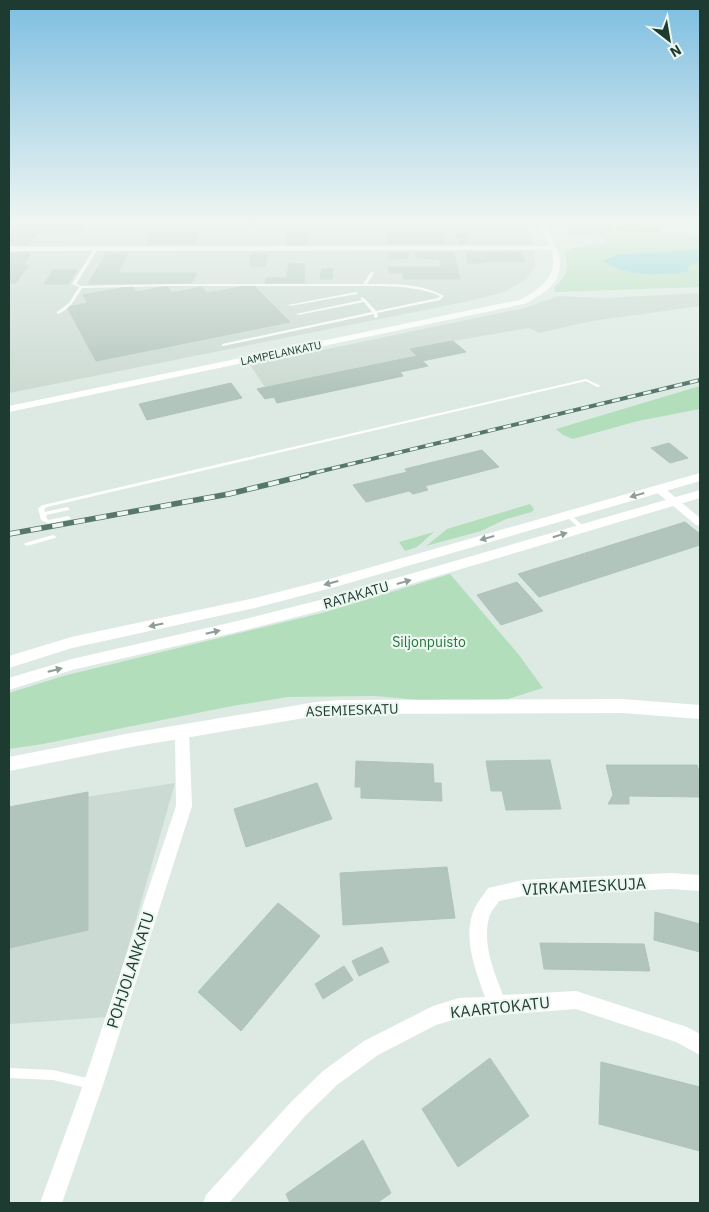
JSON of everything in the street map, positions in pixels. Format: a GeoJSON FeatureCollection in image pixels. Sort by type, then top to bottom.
{"type":"FeatureCollection","features":[{"type":"Feature","properties":{"kind":"main road","name":"RATAKATU"},"geometry":{"type":"LineString","coordinates":[[9,662],[71,643],[264,601],[700,477]]}},
{"type":"Feature","properties":{"kind":"main road","name":"RATAKATU"},"geometry":{"type":"LineString","coordinates":[[9,684],[52,670],[262,621],[346,599],[700,494]]}},
{"type":"Feature","properties":{"kind":"main road","name":"ASEMIESKATU"},"geometry":{"type":"LineString","coordinates":[[9,764],[182,732],[316,709],[340,707],[622,706],[700,712]]}},
{"type":"Feature","properties":{"kind":"street","name":"LAMPELANKATU"},"geometry":{"type":"LineString","coordinates":[[9,403],[488,305],[521,296],[547,284],[554,278]]}},
{"type":"Feature","properties":{"kind":"street","name":"LAMPELANKATU"},"geometry":{"type":"LineString","coordinates":[[9,409],[501,307],[533,297],[547,284]]}},
{"type":"Feature","properties":{"kind":"street"},"geometry":{"type":"LineString","coordinates":[[659,489],[700,523]]}},
{"type":"Feature","properties":{"kind":"street","name":"POHJOLANKATU"},"geometry":{"type":"LineString","coordinates":[[52,1203],[93,1085],[184,806],[182,732]]}},
{"type":"Feature","properties":{"kind":"street","name":"VIRKAMIESKUJA"},"geometry":{"type":"LineString","coordinates":[[497,1004],[488,983],[479,945],[480,916],[494,894],[523,888],[671,881],[700,883]]}},
{"type":"Feature","properties":{"kind":"street","name":"KAARTOKATU"},"geometry":{"type":"LineString","coordinates":[[214,1203],[247,1169],[298,1109],[330,1078],[371,1048],[433,1016],[459,1008],[576,1000],[680,1034],[700,1045]]}},
{"type":"Feature","properties":{"kind":"lane"},"geometry":{"type":"LineString","coordinates":[[78,278],[74,284],[81,287],[249,285],[410,287],[442,296],[438,300],[376,316],[223,345]]}},
{"type":"Feature","properties":{"kind":"lane"},"geometry":{"type":"LineString","coordinates":[[364,286],[369,278]]}},
{"type":"Feature","properties":{"kind":"lane"},"geometry":{"type":"LineString","coordinates":[[348,286],[365,301],[376,316]]}},
{"type":"Feature","properties":{"kind":"lane"},"geometry":{"type":"LineString","coordinates":[[58,313],[70,304],[81,287]]}},
{"type":"Feature","properties":{"kind":"lane"},"geometry":{"type":"LineString","coordinates":[[290,305],[356,293]]}},
{"type":"Feature","properties":{"kind":"lane"},"geometry":{"type":"LineString","coordinates":[[298,314],[365,301]]}},
{"type":"Feature","properties":{"kind":"lane"},"geometry":{"type":"LineString","coordinates":[[68,518],[49,522],[44,520],[41,508],[586,380],[599,386]]}},
{"type":"Feature","properties":{"kind":"lane"},"geometry":{"type":"LineString","coordinates":[[43,514],[67,509]]}},
{"type":"Feature","properties":{"kind":"lane"},"geometry":{"type":"LineString","coordinates":[[568,515],[583,529]]}},
{"type":"Feature","properties":{"kind":"lane"},"geometry":{"type":"LineString","coordinates":[[27,544],[53,537]]}},
{"type":"Feature","properties":{"kind":"lane"},"geometry":{"type":"LineString","coordinates":[[9,1073],[53,1075],[93,1085]]}},
{"type":"Feature","properties":{"kind":"shaded area"},"geometry":{"type":"Polygon","coordinates":[[[9,278],[528,278],[504,292],[465,302],[9,393],[9,278]]]}},
{"type":"Feature","properties":{"kind":"shaded area"},"geometry":{"type":"Polygon","coordinates":[[[700,293],[700,306],[592,321],[539,333],[529,328],[410,349],[417,356],[265,387],[250,365],[525,308],[558,296],[603,298],[700,293]]]}},
{"type":"Feature","properties":{"kind":"shaded area"},"geometry":{"type":"Polygon","coordinates":[[[175,783],[108,1017],[9,1024],[9,809],[175,783]]]}},
{"type":"Feature","properties":{"kind":"green space"},"geometry":{"type":"Polygon","coordinates":[[[700,278],[700,287],[555,292],[554,288],[562,279],[700,278]]]}},
{"type":"Feature","properties":{"kind":"green space"},"geometry":{"type":"Polygon","coordinates":[[[700,386],[700,409],[638,421],[573,439],[563,435],[556,429],[700,386]]]}},
{"type":"Feature","properties":{"kind":"green space"},"geometry":{"type":"Polygon","coordinates":[[[530,504],[534,509],[532,512],[506,519],[481,531],[426,546],[447,529],[530,504]]]}},
{"type":"Feature","properties":{"kind":"green space"},"geometry":{"type":"Polygon","coordinates":[[[434,532],[417,547],[405,551],[399,542],[434,532]]]}},
{"type":"Feature","properties":{"kind":"green space","name":"Siljonpuisto"},"geometry":{"type":"Polygon","coordinates":[[[450,574],[519,655],[543,688],[508,699],[471,702],[375,696],[288,697],[9,749],[9,693],[63,676],[326,612],[450,574]]]}},
{"type":"Feature","properties":{"kind":"building"},"geometry":{"type":"Polygon","coordinates":[[[9,278],[20,278],[16,283],[9,283],[9,278]]]}},
{"type":"Feature","properties":{"kind":"building"},"geometry":{"type":"Polygon","coordinates":[[[48,278],[72,278],[68,284],[44,284],[48,278]]]}},
{"type":"Feature","properties":{"kind":"building"},"geometry":{"type":"Polygon","coordinates":[[[92,278],[194,278],[191,283],[88,284],[92,278]]]}},
{"type":"Feature","properties":{"kind":"building"},"geometry":{"type":"Polygon","coordinates":[[[266,278],[304,278],[304,283],[265,283],[266,278]]]}},
{"type":"Feature","properties":{"kind":"building"},"geometry":{"type":"Polygon","coordinates":[[[320,278],[332,278],[332,279],[320,278]]]}},
{"type":"Feature","properties":{"kind":"building"},"geometry":{"type":"Polygon","coordinates":[[[404,278],[460,279],[404,279],[404,278]]]}},
{"type":"Feature","properties":{"kind":"building"},"geometry":{"type":"Polygon","coordinates":[[[253,285],[290,322],[96,361],[67,307],[88,303],[83,295],[132,286],[137,292],[167,286],[172,293],[202,287],[207,293],[253,285]]]}},
{"type":"Feature","properties":{"kind":"building"},"geometry":{"type":"Polygon","coordinates":[[[453,341],[466,352],[422,361],[410,349],[453,341]]]}},
{"type":"Feature","properties":{"kind":"building"},"geometry":{"type":"Polygon","coordinates":[[[417,356],[428,366],[400,372],[403,376],[277,403],[274,397],[265,399],[257,389],[417,356]]]}},
{"type":"Feature","properties":{"kind":"building"},"geometry":{"type":"Polygon","coordinates":[[[231,383],[242,398],[147,420],[139,404],[231,383]]]}},
{"type":"Feature","properties":{"kind":"building"},"geometry":{"type":"Polygon","coordinates":[[[669,443],[688,458],[670,463],[651,448],[669,443]]]}},
{"type":"Feature","properties":{"kind":"building"},"geometry":{"type":"Polygon","coordinates":[[[482,450],[499,467],[425,486],[428,490],[413,494],[409,491],[366,502],[353,485],[407,472],[405,469],[482,450]]]}},
{"type":"Feature","properties":{"kind":"building"},"geometry":{"type":"Polygon","coordinates":[[[685,522],[700,534],[700,545],[539,597],[518,574],[685,522]]]}},
{"type":"Feature","properties":{"kind":"building"},"geometry":{"type":"Polygon","coordinates":[[[517,582],[543,611],[501,625],[477,595],[517,582]]]}},
{"type":"Feature","properties":{"kind":"building"},"geometry":{"type":"Polygon","coordinates":[[[550,760],[561,809],[506,810],[502,791],[491,791],[486,761],[550,760]]]}},
{"type":"Feature","properties":{"kind":"building"},"geometry":{"type":"Polygon","coordinates":[[[356,761],[433,764],[434,783],[441,783],[442,801],[361,798],[361,787],[355,787],[356,761]]]}},
{"type":"Feature","properties":{"kind":"building"},"geometry":{"type":"Polygon","coordinates":[[[606,765],[697,765],[700,774],[700,797],[629,796],[629,804],[608,804],[613,795],[606,765]]]}},
{"type":"Feature","properties":{"kind":"building"},"geometry":{"type":"Polygon","coordinates":[[[317,783],[332,819],[246,847],[234,809],[317,783]]]}},
{"type":"Feature","properties":{"kind":"building"},"geometry":{"type":"Polygon","coordinates":[[[88,792],[88,930],[9,948],[9,807],[88,792]]]}},
{"type":"Feature","properties":{"kind":"building"},"geometry":{"type":"Polygon","coordinates":[[[447,867],[455,918],[343,925],[340,873],[447,867]]]}},
{"type":"Feature","properties":{"kind":"building"},"geometry":{"type":"Polygon","coordinates":[[[278,903],[320,936],[241,1031],[198,992],[278,903]]]}},
{"type":"Feature","properties":{"kind":"building"},"geometry":{"type":"Polygon","coordinates":[[[655,912],[700,924],[700,952],[654,940],[655,912]]]}},
{"type":"Feature","properties":{"kind":"building"},"geometry":{"type":"Polygon","coordinates":[[[540,943],[644,944],[650,971],[544,969],[540,943]]]}},
{"type":"Feature","properties":{"kind":"building"},"geometry":{"type":"Polygon","coordinates":[[[382,947],[389,962],[359,976],[352,961],[382,947]]]}},
{"type":"Feature","properties":{"kind":"building"},"geometry":{"type":"Polygon","coordinates":[[[344,966],[353,980],[323,999],[315,984],[344,966]]]}},
{"type":"Feature","properties":{"kind":"building"},"geometry":{"type":"Polygon","coordinates":[[[490,1058],[529,1116],[458,1167],[422,1109],[490,1058]]]}},
{"type":"Feature","properties":{"kind":"building"},"geometry":{"type":"Polygon","coordinates":[[[601,1062],[700,1087],[700,1151],[599,1124],[601,1062]]]}},
{"type":"Feature","properties":{"kind":"building"},"geometry":{"type":"Polygon","coordinates":[[[363,1140],[391,1193],[377,1203],[290,1203],[286,1194],[363,1140]]]}},
{"type":"Feature","properties":{"kind":"railway"},"geometry":{"type":"LineString","coordinates":[[301,476],[700,380]]}},
{"type":"Feature","properties":{"kind":"railway"},"geometry":{"type":"LineString","coordinates":[[9,534],[229,494],[307,475]]}}]}
